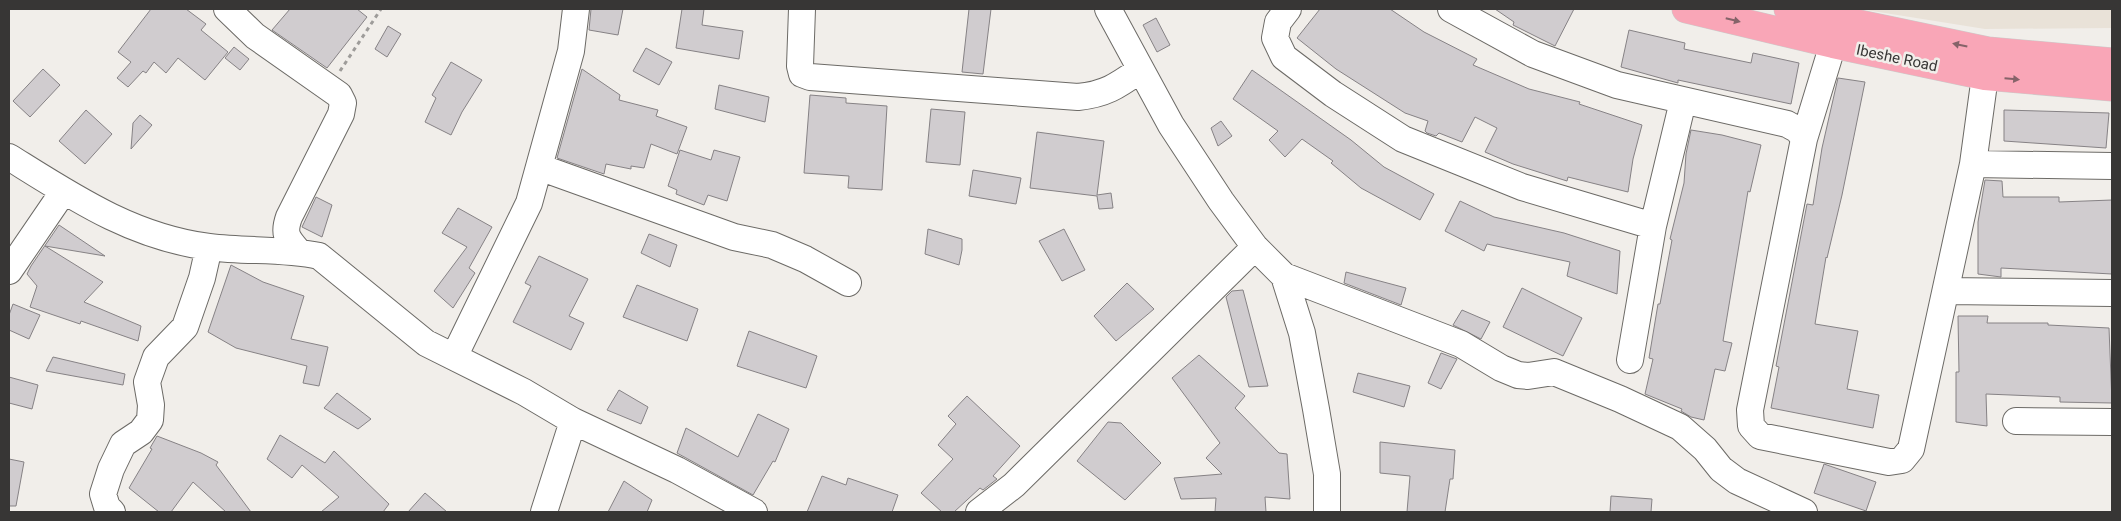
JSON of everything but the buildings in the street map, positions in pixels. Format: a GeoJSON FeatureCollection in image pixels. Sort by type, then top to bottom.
{"type":"FeatureCollection","features":[{"type":"Feature","properties":{"kind":"main road","name":"Ibeshe Road"},"geometry":{"type":"LineString","coordinates":[[1686,9],[1833,44],[1985,76],[2112,87]]}},
{"type":"Feature","properties":{"kind":"main road","name":"Ibeshe Road"},"geometry":{"type":"LineString","coordinates":[[1788,9],[1988,51],[2112,62]]}},
{"type":"Feature","properties":{"kind":"street"},"geometry":{"type":"LineString","coordinates":[[227,9],[255,36],[339,95],[344,104],[341,114],[289,216],[285,228],[288,240],[298,251]]}},
{"type":"Feature","properties":{"kind":"street"},"geometry":{"type":"LineString","coordinates":[[454,357],[529,203],[571,51],[576,9]]}},
{"type":"Feature","properties":{"kind":"street"},"geometry":{"type":"LineString","coordinates":[[802,9],[800,66],[802,74],[810,77],[1078,97],[1098,95],[1140,70]]}},
{"type":"Feature","properties":{"kind":"street"},"geometry":{"type":"LineString","coordinates":[[1108,9],[1171,125],[1221,201],[1255,247],[1284,276],[1461,344],[1501,368],[1518,375],[1528,376],[1554,372],[1620,398],[1680,427],[1705,449],[1721,469],[1737,481],[1804,512]]}},
{"type":"Feature","properties":{"kind":"street"},"geometry":{"type":"LineString","coordinates":[[1288,9],[1278,22],[1275,38],[1284,57],[1333,94],[1403,139],[1522,187],[1653,226]]}},
{"type":"Feature","properties":{"kind":"street"},"geometry":{"type":"LineString","coordinates":[[1450,9],[1533,54],[1618,85],[1787,124],[1798,130],[1804,139]]}},
{"type":"Feature","properties":{"kind":"street"},"geometry":{"type":"LineString","coordinates":[[1833,44],[1804,139],[1750,410],[1751,426],[1760,436],[1889,462],[1902,460],[1911,449],[1973,164],[1985,76]]}},
{"type":"Feature","properties":{"kind":"street"},"geometry":{"type":"LineString","coordinates":[[1630,360],[1653,226],[1683,101]]}},
{"type":"Feature","properties":{"kind":"street"},"geometry":{"type":"LineString","coordinates":[[9,157],[64,192],[112,219],[158,237],[209,247],[298,251],[319,256],[426,343],[524,392],[572,421],[677,470],[754,512]]}},
{"type":"Feature","properties":{"kind":"street"},"geometry":{"type":"LineString","coordinates":[[1973,164],[2112,166]]}},
{"type":"Feature","properties":{"kind":"street"},"geometry":{"type":"LineString","coordinates":[[539,167],[734,237],[772,245],[805,259],[848,283]]}},
{"type":"Feature","properties":{"kind":"street"},"geometry":{"type":"LineString","coordinates":[[9,271],[64,192]]}},
{"type":"Feature","properties":{"kind":"street"},"geometry":{"type":"LineString","coordinates":[[112,512],[107,507],[103,494],[111,469],[123,444],[141,432],[150,420],[151,405],[147,382],[156,357],[185,327],[202,278],[209,247]]}},
{"type":"Feature","properties":{"kind":"street"},"geometry":{"type":"LineString","coordinates":[[979,512],[1014,485],[1255,247]]}},
{"type":"Feature","properties":{"kind":"street"},"geometry":{"type":"LineString","coordinates":[[1284,276],[1302,333],[1316,409],[1327,474],[1327,512]]}},
{"type":"Feature","properties":{"kind":"street"},"geometry":{"type":"LineString","coordinates":[[1946,291],[2112,294]]}},
{"type":"Feature","properties":{"kind":"street"},"geometry":{"type":"LineString","coordinates":[[544,512],[572,421]]}},
{"type":"Feature","properties":{"kind":"street"},"geometry":{"type":"LineString","coordinates":[[2016,421],[2112,422]]}},
{"type":"Feature","properties":{"kind":"path"},"geometry":{"type":"LineString","coordinates":[[328,88],[381,9]]}},
{"type":"Feature","properties":{"kind":"shaded area"},"geometry":{"type":"Polygon","coordinates":[[[1860,9],[2112,9],[2112,28],[1985,29],[1860,9]]]}}]}
